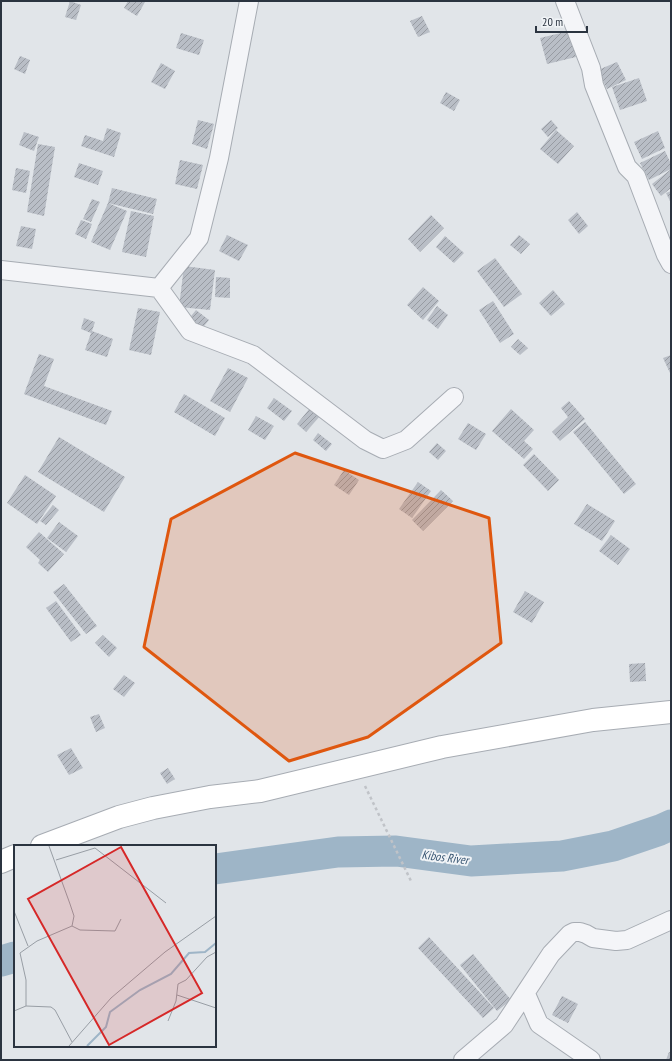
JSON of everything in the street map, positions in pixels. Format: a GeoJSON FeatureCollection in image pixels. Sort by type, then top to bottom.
{"type":"FeatureCollection","features":[{"type":"Feature","properties":{"kind":"main road"},"geometry":{"type":"LineString","coordinates":[[45,845],[119,817],[153,808],[210,797],[260,791],[442,747],[593,720],[671,712]]}},
{"type":"Feature","properties":{"kind":"main road"},"geometry":{"type":"LineString","coordinates":[[1,862],[14,856]]}},
{"type":"Feature","properties":{"kind":"street"},"geometry":{"type":"LineString","coordinates":[[159,288],[199,238],[219,158],[249,1]]}},
{"type":"Feature","properties":{"kind":"street"},"geometry":{"type":"LineString","coordinates":[[565,1],[591,68],[594,85],[627,167],[636,176],[666,255],[671,264]]}},
{"type":"Feature","properties":{"kind":"street"},"geometry":{"type":"LineString","coordinates":[[1,270],[159,288],[190,331],[253,355],[365,440],[383,449],[406,440],[454,397]]}},
{"type":"Feature","properties":{"kind":"street"},"geometry":{"type":"LineString","coordinates":[[463,1060],[504,1025],[526,994],[551,954],[570,934],[580,932],[593,938],[616,941],[627,940],[671,920]]}},
{"type":"Feature","properties":{"kind":"street"},"geometry":{"type":"LineString","coordinates":[[526,994],[539,1024],[590,1060]]}},
{"type":"Feature","properties":{"kind":"path"},"geometry":{"type":"LineString","coordinates":[[368,794],[411,881]]}},
{"type":"Feature","properties":{"kind":"highlighted area"},"geometry":{"type":"Polygon","coordinates":[[[295,453],[489,518],[501,643],[368,737],[289,761],[144,647],[171,519],[295,453]]]}},
{"type":"Feature","properties":{"kind":"building"},"geometry":{"type":"Polygon","coordinates":[[[70,1],[81,5],[76,20],[65,17],[70,1]]]}},
{"type":"Feature","properties":{"kind":"building"},"geometry":{"type":"Polygon","coordinates":[[[128,1],[145,2],[137,16],[124,8],[128,1]]]}},
{"type":"Feature","properties":{"kind":"building"},"geometry":{"type":"Polygon","coordinates":[[[422,16],[430,32],[418,37],[410,21],[422,16]]]}},
{"type":"Feature","properties":{"kind":"building"},"geometry":{"type":"Polygon","coordinates":[[[569,31],[576,57],[547,64],[540,38],[569,31]]]}},
{"type":"Feature","properties":{"kind":"building"},"geometry":{"type":"Polygon","coordinates":[[[181,33],[204,40],[199,55],[176,48],[181,33]]]}},
{"type":"Feature","properties":{"kind":"building"},"geometry":{"type":"Polygon","coordinates":[[[20,56],[30,60],[25,74],[14,69],[20,56]]]}},
{"type":"Feature","properties":{"kind":"building"},"geometry":{"type":"Polygon","coordinates":[[[617,62],[626,80],[607,89],[598,70],[617,62]]]}},
{"type":"Feature","properties":{"kind":"building"},"geometry":{"type":"Polygon","coordinates":[[[161,63],[175,71],[165,89],[151,82],[161,63]]]}},
{"type":"Feature","properties":{"kind":"building"},"geometry":{"type":"Polygon","coordinates":[[[639,78],[647,101],[620,110],[612,87],[639,78]]]}},
{"type":"Feature","properties":{"kind":"building"},"geometry":{"type":"Polygon","coordinates":[[[446,92],[460,100],[454,111],[440,103],[446,92]]]}},
{"type":"Feature","properties":{"kind":"building"},"geometry":{"type":"Polygon","coordinates":[[[198,120],[214,124],[207,149],[192,144],[198,120]]]}},
{"type":"Feature","properties":{"kind":"building"},"geometry":{"type":"Polygon","coordinates":[[[551,120],[558,128],[548,137],[541,129],[551,120]]]}},
{"type":"Feature","properties":{"kind":"building"},"geometry":{"type":"Polygon","coordinates":[[[107,128],[121,133],[114,157],[81,146],[85,135],[103,141],[107,128]]]}},
{"type":"Feature","properties":{"kind":"building"},"geometry":{"type":"Polygon","coordinates":[[[556,130],[574,146],[558,164],[540,149],[556,130]]]}},
{"type":"Feature","properties":{"kind":"building"},"geometry":{"type":"Polygon","coordinates":[[[658,131],[665,148],[642,159],[634,142],[658,131]]]}},
{"type":"Feature","properties":{"kind":"building"},"geometry":{"type":"Polygon","coordinates":[[[24,132],[39,137],[34,151],[19,145],[24,132]]]}},
{"type":"Feature","properties":{"kind":"building"},"geometry":{"type":"Polygon","coordinates":[[[38,144],[55,147],[44,216],[27,212],[38,144]]]}},
{"type":"Feature","properties":{"kind":"building"},"geometry":{"type":"Polygon","coordinates":[[[665,151],[671,164],[671,169],[649,180],[640,163],[665,151]]]}},
{"type":"Feature","properties":{"kind":"building"},"geometry":{"type":"Polygon","coordinates":[[[180,160],[203,165],[197,189],[175,184],[180,160]]]}},
{"type":"Feature","properties":{"kind":"building"},"geometry":{"type":"Polygon","coordinates":[[[79,163],[103,171],[98,185],[74,177],[79,163]]]}},
{"type":"Feature","properties":{"kind":"building"},"geometry":{"type":"Polygon","coordinates":[[[16,168],[30,171],[26,193],[12,190],[16,168]]]}},
{"type":"Feature","properties":{"kind":"building"},"geometry":{"type":"Polygon","coordinates":[[[670,170],[671,188],[661,196],[652,184],[670,170]]]}},
{"type":"Feature","properties":{"kind":"building"},"geometry":{"type":"Polygon","coordinates":[[[112,188],[157,199],[153,214],[108,203],[112,188]]]}},
{"type":"Feature","properties":{"kind":"building"},"geometry":{"type":"Polygon","coordinates":[[[671,191],[671,203],[666,193],[671,191]]]}},
{"type":"Feature","properties":{"kind":"building"},"geometry":{"type":"Polygon","coordinates":[[[92,199],[100,202],[91,222],[83,219],[92,199]]]}},
{"type":"Feature","properties":{"kind":"building"},"geometry":{"type":"Polygon","coordinates":[[[108,203],[127,211],[110,250],[91,242],[108,203]]]}},
{"type":"Feature","properties":{"kind":"building"},"geometry":{"type":"Polygon","coordinates":[[[131,211],[154,216],[146,257],[122,252],[131,211]]]}},
{"type":"Feature","properties":{"kind":"building"},"geometry":{"type":"Polygon","coordinates":[[[577,212],[588,226],[579,234],[568,220],[577,212]]]}},
{"type":"Feature","properties":{"kind":"building"},"geometry":{"type":"Polygon","coordinates":[[[431,215],[444,228],[420,252],[408,239],[431,215]]]}},
{"type":"Feature","properties":{"kind":"building"},"geometry":{"type":"Polygon","coordinates":[[[81,220],[92,224],[86,239],[75,234],[81,220]]]}},
{"type":"Feature","properties":{"kind":"building"},"geometry":{"type":"Polygon","coordinates":[[[21,226],[36,229],[32,249],[16,246],[21,226]]]}},
{"type":"Feature","properties":{"kind":"building"},"geometry":{"type":"Polygon","coordinates":[[[227,235],[248,245],[239,261],[219,251],[227,235]]]}},
{"type":"Feature","properties":{"kind":"building"},"geometry":{"type":"Polygon","coordinates":[[[519,235],[530,244],[521,254],[510,245],[519,235]]]}},
{"type":"Feature","properties":{"kind":"building"},"geometry":{"type":"Polygon","coordinates":[[[445,236],[464,253],[454,263],[436,247],[445,236]]]}},
{"type":"Feature","properties":{"kind":"building"},"geometry":{"type":"Polygon","coordinates":[[[495,258],[522,294],[504,307],[477,271],[495,258]]]}},
{"type":"Feature","properties":{"kind":"building"},"geometry":{"type":"Polygon","coordinates":[[[184,266],[215,270],[210,310],[179,307],[184,266]]]}},
{"type":"Feature","properties":{"kind":"building"},"geometry":{"type":"Polygon","coordinates":[[[216,277],[230,278],[230,298],[215,297],[216,277]]]}},
{"type":"Feature","properties":{"kind":"building"},"geometry":{"type":"Polygon","coordinates":[[[423,287],[439,301],[423,320],[407,305],[423,287]]]}},
{"type":"Feature","properties":{"kind":"building"},"geometry":{"type":"Polygon","coordinates":[[[553,290],[565,304],[551,316],[539,303],[553,290]]]}},
{"type":"Feature","properties":{"kind":"building"},"geometry":{"type":"Polygon","coordinates":[[[493,301],[514,334],[500,343],[479,310],[493,301]]]}},
{"type":"Feature","properties":{"kind":"building"},"geometry":{"type":"Polygon","coordinates":[[[437,306],[448,315],[438,329],[427,320],[437,306]]]}},
{"type":"Feature","properties":{"kind":"building"},"geometry":{"type":"Polygon","coordinates":[[[138,308],[160,312],[151,355],[129,350],[138,308]]]}},
{"type":"Feature","properties":{"kind":"building"},"geometry":{"type":"Polygon","coordinates":[[[196,310],[209,320],[200,331],[187,321],[196,310]]]}},
{"type":"Feature","properties":{"kind":"building"},"geometry":{"type":"Polygon","coordinates":[[[84,318],[95,322],[92,331],[113,339],[107,357],[85,350],[91,333],[81,329],[84,318]]]}},
{"type":"Feature","properties":{"kind":"building"},"geometry":{"type":"Polygon","coordinates":[[[518,339],[528,348],[520,355],[511,347],[518,339]]]}},
{"type":"Feature","properties":{"kind":"building"},"geometry":{"type":"Polygon","coordinates":[[[39,354],[54,359],[44,386],[112,411],[106,425],[24,394],[39,354]]]}},
{"type":"Feature","properties":{"kind":"building"},"geometry":{"type":"Polygon","coordinates":[[[671,355],[671,372],[670,373],[663,358],[671,355]]]}},
{"type":"Feature","properties":{"kind":"building"},"geometry":{"type":"Polygon","coordinates":[[[228,368],[248,378],[230,412],[210,401],[228,368]]]}},
{"type":"Feature","properties":{"kind":"building"},"geometry":{"type":"Polygon","coordinates":[[[184,394],[225,418],[215,436],[174,412],[184,394]]]}},
{"type":"Feature","properties":{"kind":"building"},"geometry":{"type":"Polygon","coordinates":[[[274,398],[292,411],[284,421],[267,408],[274,398]]]}},
{"type":"Feature","properties":{"kind":"building"},"geometry":{"type":"Polygon","coordinates":[[[569,401],[585,419],[560,441],[552,432],[568,417],[561,408],[569,401]]]}},
{"type":"Feature","properties":{"kind":"building"},"geometry":{"type":"Polygon","coordinates":[[[310,408],[320,416],[306,432],[297,424],[310,408]]]}},
{"type":"Feature","properties":{"kind":"building"},"geometry":{"type":"Polygon","coordinates":[[[511,409],[534,430],[524,441],[533,449],[524,459],[492,431],[511,409]]]}},
{"type":"Feature","properties":{"kind":"building"},"geometry":{"type":"Polygon","coordinates":[[[256,416],[274,426],[265,440],[248,430],[256,416]]]}},
{"type":"Feature","properties":{"kind":"building"},"geometry":{"type":"Polygon","coordinates":[[[585,422],[636,484],[624,494],[573,432],[585,422]]]}},
{"type":"Feature","properties":{"kind":"building"},"geometry":{"type":"Polygon","coordinates":[[[468,423],[486,434],[476,450],[458,439],[468,423]]]}},
{"type":"Feature","properties":{"kind":"building"},"geometry":{"type":"Polygon","coordinates":[[[318,433],[332,444],[326,451],[313,440],[318,433]]]}},
{"type":"Feature","properties":{"kind":"building"},"geometry":{"type":"Polygon","coordinates":[[[59,437],[125,477],[104,512],[38,472],[59,437]]]}},
{"type":"Feature","properties":{"kind":"building"},"geometry":{"type":"Polygon","coordinates":[[[437,443],[446,451],[438,460],[429,452],[437,443]]]}},
{"type":"Feature","properties":{"kind":"building"},"geometry":{"type":"Polygon","coordinates":[[[534,454],[559,480],[548,491],[523,465],[534,454]]]}},
{"type":"Feature","properties":{"kind":"building"},"geometry":{"type":"Polygon","coordinates":[[[344,470],[359,480],[349,495],[334,485],[344,470]]]}},
{"type":"Feature","properties":{"kind":"building"},"geometry":{"type":"Polygon","coordinates":[[[25,475],[56,496],[37,524],[7,503],[25,475]]]}},
{"type":"Feature","properties":{"kind":"building"},"geometry":{"type":"Polygon","coordinates":[[[418,482],[431,491],[412,518],[399,509],[418,482]]]}},
{"type":"Feature","properties":{"kind":"building"},"geometry":{"type":"Polygon","coordinates":[[[441,490],[453,501],[423,531],[412,520],[441,490]]]}},
{"type":"Feature","properties":{"kind":"building"},"geometry":{"type":"Polygon","coordinates":[[[587,504],[615,521],[602,541],[574,524],[587,504]]]}},
{"type":"Feature","properties":{"kind":"building"},"geometry":{"type":"Polygon","coordinates":[[[53,505],[59,510],[46,525],[40,521],[53,505]]]}},
{"type":"Feature","properties":{"kind":"building"},"geometry":{"type":"Polygon","coordinates":[[[59,522],[78,536],[66,552],[47,538],[59,522]]]}},
{"type":"Feature","properties":{"kind":"building"},"geometry":{"type":"Polygon","coordinates":[[[39,532],[64,554],[48,572],[38,563],[40,560],[26,547],[39,532]]]}},
{"type":"Feature","properties":{"kind":"building"},"geometry":{"type":"Polygon","coordinates":[[[611,535],[630,549],[618,565],[599,551],[611,535]]]}},
{"type":"Feature","properties":{"kind":"building"},"geometry":{"type":"Polygon","coordinates":[[[64,584],[97,626],[86,634],[53,592],[64,584]]]}},
{"type":"Feature","properties":{"kind":"building"},"geometry":{"type":"Polygon","coordinates":[[[525,591],[544,602],[532,623],[513,612],[525,591]]]}},
{"type":"Feature","properties":{"kind":"building"},"geometry":{"type":"Polygon","coordinates":[[[56,601],[81,635],[71,642],[46,608],[56,601]]]}},
{"type":"Feature","properties":{"kind":"building"},"geometry":{"type":"Polygon","coordinates":[[[103,635],[117,648],[109,657],[95,643],[103,635]]]}},
{"type":"Feature","properties":{"kind":"building"},"geometry":{"type":"Polygon","coordinates":[[[645,663],[646,681],[630,682],[629,664],[645,663]]]}},
{"type":"Feature","properties":{"kind":"building"},"geometry":{"type":"Polygon","coordinates":[[[124,675],[135,683],[124,697],[113,689],[124,675]]]}},
{"type":"Feature","properties":{"kind":"building"},"geometry":{"type":"Polygon","coordinates":[[[99,714],[105,728],[96,732],[90,717],[99,714]]]}},
{"type":"Feature","properties":{"kind":"building"},"geometry":{"type":"Polygon","coordinates":[[[71,748],[83,768],[69,775],[57,755],[71,748]]]}},
{"type":"Feature","properties":{"kind":"building"},"geometry":{"type":"Polygon","coordinates":[[[168,768],[175,779],[167,784],[160,773],[168,768]]]}},
{"type":"Feature","properties":{"kind":"building"},"geometry":{"type":"Polygon","coordinates":[[[429,937],[494,1008],[483,1018],[418,948],[429,937]]]}},
{"type":"Feature","properties":{"kind":"building"},"geometry":{"type":"Polygon","coordinates":[[[473,954],[511,1000],[497,1011],[460,965],[473,954]]]}},
{"type":"Feature","properties":{"kind":"building"},"geometry":{"type":"Polygon","coordinates":[[[562,996],[578,1004],[568,1023],[552,1015],[562,996]]]}},
{"type":"Feature","properties":{"kind":"building"},"geometry":{"type":"Polygon","coordinates":[[[669,1052],[671,1053],[671,1060],[666,1060],[669,1052]]]}},
{"type":"Feature","properties":{"kind":"waterway","name":"Kibos River"},"geometry":{"type":"LineString","coordinates":[[216,869],[338,852],[396,851],[471,861],[562,856],[613,846],[671,825]]}},
{"type":"Feature","properties":{"kind":"waterway","name":"Kibos River"},"geometry":{"type":"LineString","coordinates":[[1,961],[14,957]]}}]}
